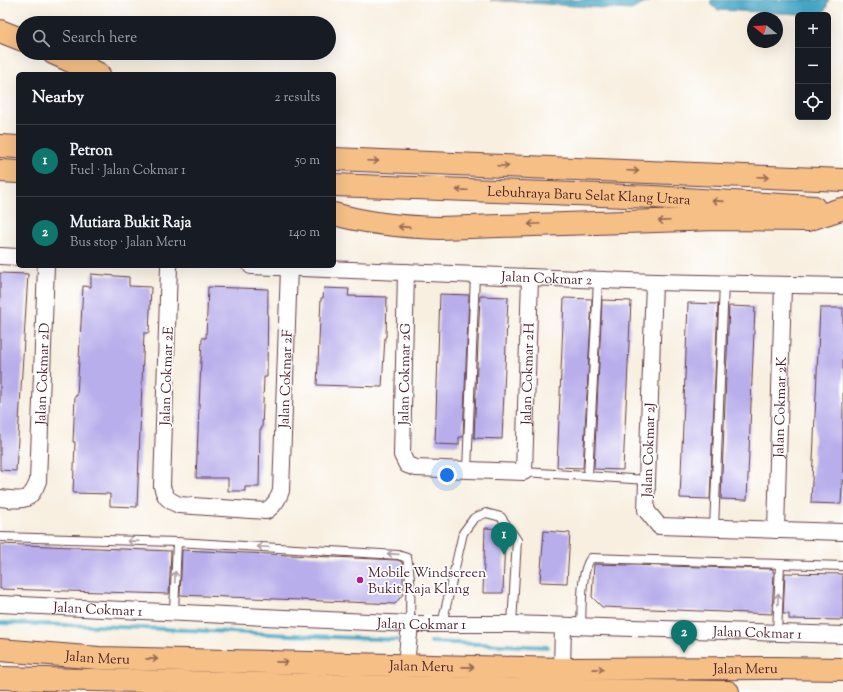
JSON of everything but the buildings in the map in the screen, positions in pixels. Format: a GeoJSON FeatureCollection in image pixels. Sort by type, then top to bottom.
{"type":"FeatureCollection","features":[{"type":"Feature","properties":{"kind":"highway"},"geometry":{"type":"LineString","coordinates":[[0,31],[16,37]]}},
{"type":"Feature","properties":{"kind":"highway"},"geometry":{"type":"LineString","coordinates":[[68,60],[95,72]]}},
{"type":"Feature","properties":{"kind":"highway"},"geometry":{"type":"LineString","coordinates":[[0,146],[16,147]]}},
{"type":"Feature","properties":{"kind":"highway","name":"Lebuhraya Baru Selat Klang Utara"},"geometry":{"type":"LineString","coordinates":[[336,159],[843,180]]}},
{"type":"Feature","properties":{"kind":"highway"},"geometry":{"type":"LineString","coordinates":[[0,171],[16,172]]}},
{"type":"Feature","properties":{"kind":"highway","name":"Lebuhraya Baru Selat Klang Utara"},"geometry":{"type":"LineString","coordinates":[[336,185],[653,197],[842,209]]}},
{"type":"Feature","properties":{"kind":"highway"},"geometry":{"type":"LineString","coordinates":[[336,215],[356,220],[402,227],[439,228],[717,219],[808,220],[842,209]]}},
{"type":"Feature","properties":{"kind":"highway","name":"Jalan Meru"},"geometry":{"type":"LineString","coordinates":[[0,650],[99,658],[562,669],[775,668],[843,670]]}},
{"type":"Feature","properties":{"kind":"highway"},"geometry":{"type":"LineString","coordinates":[[0,660],[99,658]]}},
{"type":"Feature","properties":{"kind":"highway","name":"Jalan Meru"},"geometry":{"type":"LineString","coordinates":[[0,678],[494,690],[728,692]]}},
{"type":"Feature","properties":{"kind":"highway"},"geometry":{"type":"LineString","coordinates":[[0,690],[121,680]]}},
{"type":"Feature","properties":{"kind":"street"},"geometry":{"type":"LineString","coordinates":[[0,256],[16,257]]}},
{"type":"Feature","properties":{"kind":"street","name":"Jalan Cokmar 2D"},"geometry":{"type":"LineString","coordinates":[[0,498],[22,500],[30,496],[35,490],[38,481],[46,268]]}},
{"type":"Feature","properties":{"kind":"street","name":"Jalan Cokmar 2E"},"geometry":{"type":"LineString","coordinates":[[169,268],[162,486],[164,496],[171,502],[179,505],[266,511],[279,499],[281,491]]}},
{"type":"Feature","properties":{"kind":"street","name":"Jalan Cokmar 2"},"geometry":{"type":"LineString","coordinates":[[289,268],[654,282],[843,286]]}},
{"type":"Feature","properties":{"kind":"street","name":"Jalan Cokmar 2F"},"geometry":{"type":"LineString","coordinates":[[281,491],[289,268]]}},
{"type":"Feature","properties":{"kind":"street","name":"Jalan Cokmar 2G"},"geometry":{"type":"LineString","coordinates":[[406,272],[402,455],[407,464],[416,468],[467,470]]}},
{"type":"Feature","properties":{"kind":"street","name":"Jalan Cokmar 2H"},"geometry":{"type":"LineString","coordinates":[[524,472],[530,277]]}},
{"type":"Feature","properties":{"kind":"street","name":"Jalan Cokmar 2J"},"geometry":{"type":"LineString","coordinates":[[654,282],[646,510],[659,526],[843,532]]}},
{"type":"Feature","properties":{"kind":"street","name":"Jalan Cokmar 2K"},"geometry":{"type":"LineString","coordinates":[[776,530],[783,285]]}},
{"type":"Feature","properties":{"kind":"street"},"geometry":{"type":"LineString","coordinates":[[467,470],[524,472]]}},
{"type":"Feature","properties":{"kind":"street","name":"Jalan Cokmar 1"},"geometry":{"type":"LineString","coordinates":[[0,604],[410,624],[512,624],[843,635]]}},
{"type":"Feature","properties":{"kind":"street"},"geometry":{"type":"LineString","coordinates":[[406,665],[410,624]]}},
{"type":"Feature","properties":{"kind":"street"},"geometry":{"type":"LineString","coordinates":[[562,626],[562,669]]}},
{"type":"Feature","properties":{"kind":"lane"},"geometry":{"type":"LineString","coordinates":[[467,470],[475,275]]}},
{"type":"Feature","properties":{"kind":"lane"},"geometry":{"type":"LineString","coordinates":[[588,476],[598,280]]}},
{"type":"Feature","properties":{"kind":"lane"},"geometry":{"type":"LineString","coordinates":[[714,528],[724,283]]}},
{"type":"Feature","properties":{"kind":"lane"},"geometry":{"type":"LineString","coordinates":[[524,472],[647,480]]}},
{"type":"Feature","properties":{"kind":"lane"},"geometry":{"type":"LineString","coordinates":[[442,624],[463,533],[474,518],[486,513],[500,518],[517,540],[512,624]]}},
{"type":"Feature","properties":{"kind":"lane"},"geometry":{"type":"LineString","coordinates":[[0,537],[177,542],[404,556],[407,558],[409,571],[410,624]]}},
{"type":"Feature","properties":{"kind":"lane"},"geometry":{"type":"LineString","coordinates":[[174,612],[177,542]]}},
{"type":"Feature","properties":{"kind":"lane"},"geometry":{"type":"LineString","coordinates":[[582,627],[584,579],[587,563],[591,558],[843,566]]}},
{"type":"Feature","properties":{"kind":"lane"},"geometry":{"type":"LineString","coordinates":[[777,633],[780,564]]}},
{"type":"Feature","properties":{"kind":"water"},"geometry":{"type":"Polygon","coordinates":[[[490,0],[651,0],[631,10],[490,0]]]}},
{"type":"Feature","properties":{"kind":"water"},"geometry":{"type":"Polygon","coordinates":[[[711,0],[829,0],[824,12],[795,12],[795,14],[718,10],[711,5],[711,0]]]}},
{"type":"Feature","properties":{"kind":"waterway"},"geometry":{"type":"LineString","coordinates":[[0,623],[101,626],[397,640]]}},
{"type":"Feature","properties":{"kind":"waterway"},"geometry":{"type":"LineString","coordinates":[[431,642],[548,647]]}},
{"type":"Feature","properties":{"kind":"place","name":"Petron"},"geometry":{"type":"Point","coordinates":[504,555]}},
{"type":"Feature","properties":{"kind":"place","name":"Mobile Windscreen Bukit Raja Klang"},"geometry":{"type":"Point","coordinates":[360,580]}},
{"type":"Feature","properties":{"kind":"place","name":"Mutiara Bukit Raja"},"geometry":{"type":"Point","coordinates":[684,653]}}]}
